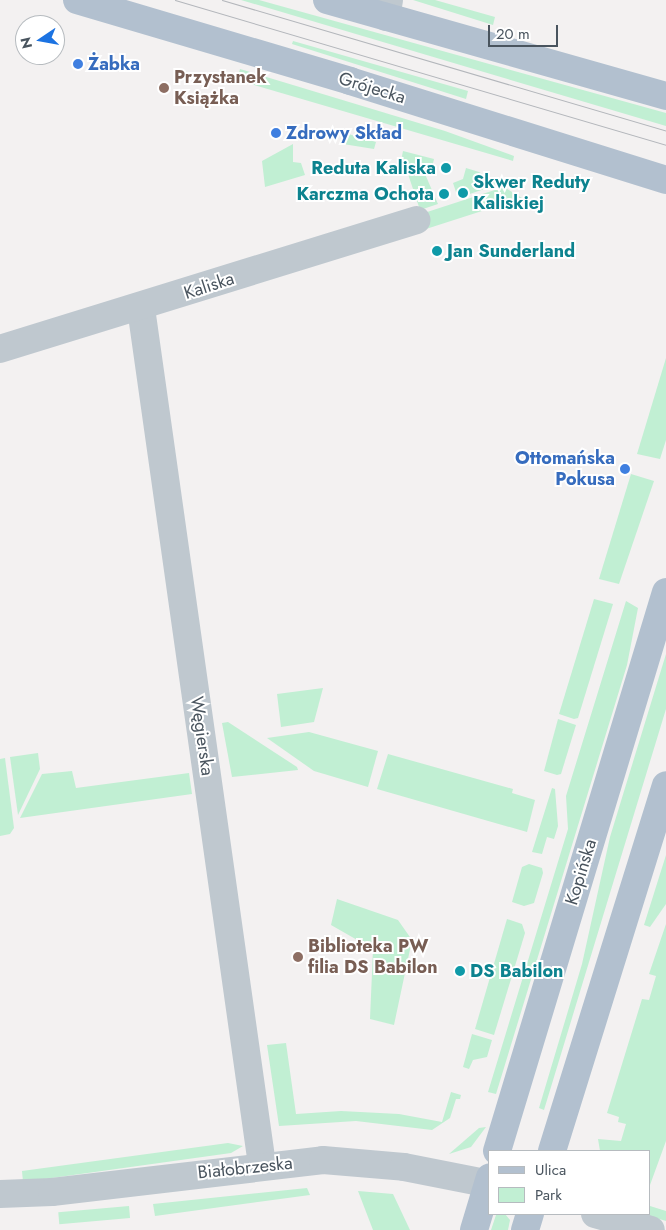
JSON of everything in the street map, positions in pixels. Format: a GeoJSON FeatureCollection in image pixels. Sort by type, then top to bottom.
{"type":"FeatureCollection","features":[{"type":"Feature","properties":{"kind":"main road","name":"Grójecka"},"geometry":{"type":"LineString","coordinates":[[77,0],[350,81],[666,180]]}},
{"type":"Feature","properties":{"kind":"main road"},"geometry":{"type":"LineString","coordinates":[[327,0],[387,9],[666,96]]}},
{"type":"Feature","properties":{"kind":"main road","name":"Kopińska"},"geometry":{"type":"LineString","coordinates":[[497,1150],[666,592]]}},
{"type":"Feature","properties":{"kind":"main road"},"geometry":{"type":"LineString","coordinates":[[552,1150],[666,785]]}},
{"type":"Feature","properties":{"kind":"main road"},"geometry":{"type":"LineString","coordinates":[[474,1230],[488,1184]]}},
{"type":"Feature","properties":{"kind":"main road"},"geometry":{"type":"LineString","coordinates":[[525,1230],[530,1215]]}},
{"type":"Feature","properties":{"kind":"street","name":"Kaliska"},"geometry":{"type":"LineString","coordinates":[[0,349],[141,308],[416,220]]}},
{"type":"Feature","properties":{"kind":"street","name":"Węgierska"},"geometry":{"type":"LineString","coordinates":[[141,308],[262,1165]]}},
{"type":"Feature","properties":{"kind":"street","name":"Białobrzeska"},"geometry":{"type":"LineString","coordinates":[[0,1194],[52,1192],[262,1165],[323,1160],[358,1162],[488,1181]]}},
{"type":"Feature","properties":{"kind":"street"},"geometry":{"type":"LineString","coordinates":[[598,1215],[651,1230]]}},
{"type":"Feature","properties":{"kind":"green space"},"geometry":{"type":"Polygon","coordinates":[[[241,0],[259,0],[666,113],[666,126],[241,0]]]}},
{"type":"Feature","properties":{"kind":"green space"},"geometry":{"type":"Polygon","coordinates":[[[413,0],[435,0],[495,17],[493,25],[413,0]]]}},
{"type":"Feature","properties":{"kind":"green space"},"geometry":{"type":"Polygon","coordinates":[[[293,41],[468,91],[466,99],[292,44],[293,41]]]}},
{"type":"Feature","properties":{"kind":"green space"},"geometry":{"type":"Polygon","coordinates":[[[240,69],[445,131],[514,156],[513,161],[237,80],[240,69]]]}},
{"type":"Feature","properties":{"kind":"green space"},"geometry":{"type":"Polygon","coordinates":[[[345,133],[376,142],[374,149],[343,144],[345,133]]]}},
{"type":"Feature","properties":{"kind":"green space"},"geometry":{"type":"Polygon","coordinates":[[[293,144],[293,162],[301,163],[305,175],[265,187],[262,161],[293,144]]]}},
{"type":"Feature","properties":{"kind":"green space"},"geometry":{"type":"Polygon","coordinates":[[[403,151],[434,159],[431,172],[425,174],[438,204],[420,210],[402,156],[403,151]]]}},
{"type":"Feature","properties":{"kind":"green space"},"geometry":{"type":"Polygon","coordinates":[[[466,168],[479,172],[499,184],[458,198],[453,183],[463,179],[466,168]]]}},
{"type":"Feature","properties":{"kind":"green space"},"geometry":{"type":"Polygon","coordinates":[[[504,187],[522,198],[426,229],[421,214],[504,187]]]}},
{"type":"Feature","properties":{"kind":"green space"},"geometry":{"type":"Polygon","coordinates":[[[666,358],[666,440],[660,459],[637,454],[666,358]]]}},
{"type":"Feature","properties":{"kind":"green space"},"geometry":{"type":"Polygon","coordinates":[[[631,474],[654,481],[619,584],[599,579],[631,474]]]}},
{"type":"Feature","properties":{"kind":"green space"},"geometry":{"type":"Polygon","coordinates":[[[594,599],[613,604],[578,718],[574,719],[559,714],[594,599]]]}},
{"type":"Feature","properties":{"kind":"green space"},"geometry":{"type":"Polygon","coordinates":[[[626,601],[638,608],[627,665],[496,1094],[488,1092],[568,829],[566,796],[626,601]]]}},
{"type":"Feature","properties":{"kind":"green space"},"geometry":{"type":"Polygon","coordinates":[[[666,654],[666,709],[544,1110],[539,1108],[582,964],[610,837],[666,654]]]}},
{"type":"Feature","properties":{"kind":"green space"},"geometry":{"type":"Polygon","coordinates":[[[323,688],[314,722],[281,727],[277,694],[323,688]]]}},
{"type":"Feature","properties":{"kind":"green space"},"geometry":{"type":"Polygon","coordinates":[[[558,719],[576,725],[561,774],[557,775],[544,771],[558,719]]]}},
{"type":"Feature","properties":{"kind":"green space"},"geometry":{"type":"Polygon","coordinates":[[[228,722],[297,767],[298,770],[232,777],[222,723],[228,722]]]}},
{"type":"Feature","properties":{"kind":"green space"},"geometry":{"type":"Polygon","coordinates":[[[309,732],[378,751],[368,787],[314,771],[267,738],[309,732]]]}},
{"type":"Feature","properties":{"kind":"green space"},"geometry":{"type":"Polygon","coordinates":[[[38,753],[40,769],[18,815],[10,757],[38,753]]]}},
{"type":"Feature","properties":{"kind":"green space"},"geometry":{"type":"Polygon","coordinates":[[[388,754],[513,789],[512,793],[535,800],[527,832],[377,789],[388,754]]]}},
{"type":"Feature","properties":{"kind":"green space"},"geometry":{"type":"Polygon","coordinates":[[[5,758],[14,828],[10,834],[0,836],[0,759],[5,758]]]}},
{"type":"Feature","properties":{"kind":"green space"},"geometry":{"type":"Polygon","coordinates":[[[72,771],[76,788],[189,773],[192,794],[20,818],[42,774],[72,771]]]}},
{"type":"Feature","properties":{"kind":"green space"},"geometry":{"type":"Polygon","coordinates":[[[552,788],[555,789],[558,826],[554,839],[547,837],[542,854],[532,852],[552,788]]]}},
{"type":"Feature","properties":{"kind":"green space"},"geometry":{"type":"Polygon","coordinates":[[[666,855],[666,904],[650,927],[644,925],[666,855]]]}},
{"type":"Feature","properties":{"kind":"green space"},"geometry":{"type":"Polygon","coordinates":[[[529,864],[542,868],[543,873],[534,903],[524,906],[512,902],[522,867],[529,864]]]}},
{"type":"Feature","properties":{"kind":"green space"},"geometry":{"type":"Polygon","coordinates":[[[337,899],[398,920],[412,940],[394,1025],[370,1019],[373,949],[331,925],[337,899]]]}},
{"type":"Feature","properties":{"kind":"green space"},"geometry":{"type":"Polygon","coordinates":[[[507,919],[522,924],[525,933],[494,1035],[475,1029],[507,919]]]}},
{"type":"Feature","properties":{"kind":"green space"},"geometry":{"type":"Polygon","coordinates":[[[666,924],[666,1141],[651,1182],[651,1150],[600,1150],[598,1139],[621,1141],[626,1124],[618,1122],[619,1117],[607,1113],[642,999],[649,1000],[656,976],[649,974],[666,924]]]}},
{"type":"Feature","properties":{"kind":"green space"},"geometry":{"type":"Polygon","coordinates":[[[472,1034],[492,1040],[487,1057],[473,1060],[469,1069],[463,1067],[472,1034]]]}},
{"type":"Feature","properties":{"kind":"green space"},"geometry":{"type":"Polygon","coordinates":[[[286,1043],[296,1114],[341,1111],[399,1114],[442,1122],[451,1092],[461,1095],[460,1099],[456,1099],[450,1118],[432,1130],[356,1121],[279,1126],[267,1045],[286,1043]]]}},
{"type":"Feature","properties":{"kind":"green space"},"geometry":{"type":"Polygon","coordinates":[[[486,1127],[471,1147],[449,1154],[479,1128],[486,1127]]]}},
{"type":"Feature","properties":{"kind":"green space"},"geometry":{"type":"Polygon","coordinates":[[[228,1143],[243,1146],[231,1153],[23,1182],[22,1171],[228,1143]]]}},
{"type":"Feature","properties":{"kind":"green space"},"geometry":{"type":"Polygon","coordinates":[[[307,1188],[310,1195],[155,1216],[153,1204],[307,1188]]]}},
{"type":"Feature","properties":{"kind":"green space"},"geometry":{"type":"Polygon","coordinates":[[[358,1191],[393,1194],[410,1230],[373,1230],[358,1191]]]}},
{"type":"Feature","properties":{"kind":"green space"},"geometry":{"type":"Polygon","coordinates":[[[129,1206],[130,1218],[59,1224],[58,1212],[129,1206]]]}},
{"type":"Feature","properties":{"kind":"green space"},"geometry":{"type":"Polygon","coordinates":[[[651,1206],[666,1211],[666,1221],[646,1215],[651,1215],[651,1206]]]}},
{"type":"Feature","properties":{"kind":"green space"},"geometry":{"type":"Polygon","coordinates":[[[496,1215],[506,1215],[510,1220],[508,1230],[491,1230],[496,1215]]]}},
{"type":"Feature","properties":{"kind":"tram line"},"geometry":{"type":"LineString","coordinates":[[175,0],[666,145]]}},
{"type":"Feature","properties":{"kind":"tram line"},"geometry":{"type":"LineString","coordinates":[[222,0],[666,131]]}},
{"type":"Feature","properties":{"kind":"place","name":"Żabka"},"geometry":{"type":"Point","coordinates":[78,64]}},
{"type":"Feature","properties":{"kind":"place","name":"Przystanek Książka"},"geometry":{"type":"Point","coordinates":[164,88]}},
{"type":"Feature","properties":{"kind":"place","name":"Zdrowy Skład"},"geometry":{"type":"Point","coordinates":[276,133]}},
{"type":"Feature","properties":{"kind":"place","name":"Reduta Kaliska"},"geometry":{"type":"Point","coordinates":[446,168]}},
{"type":"Feature","properties":{"kind":"place","name":"Skwer Reduty Kaliskiej"},"geometry":{"type":"Point","coordinates":[463,193]}},
{"type":"Feature","properties":{"kind":"place","name":"Karczma Ochota"},"geometry":{"type":"Point","coordinates":[444,194]}},
{"type":"Feature","properties":{"kind":"place","name":"Jan Sunderland"},"geometry":{"type":"Point","coordinates":[437,251]}},
{"type":"Feature","properties":{"kind":"place","name":"Ottomańska Pokusa"},"geometry":{"type":"Point","coordinates":[625,469]}},
{"type":"Feature","properties":{"kind":"place","name":"Biblioteka PW filia DS Babilon"},"geometry":{"type":"Point","coordinates":[298,957]}},
{"type":"Feature","properties":{"kind":"place","name":"DS Babilon"},"geometry":{"type":"Point","coordinates":[460,971]}}]}
